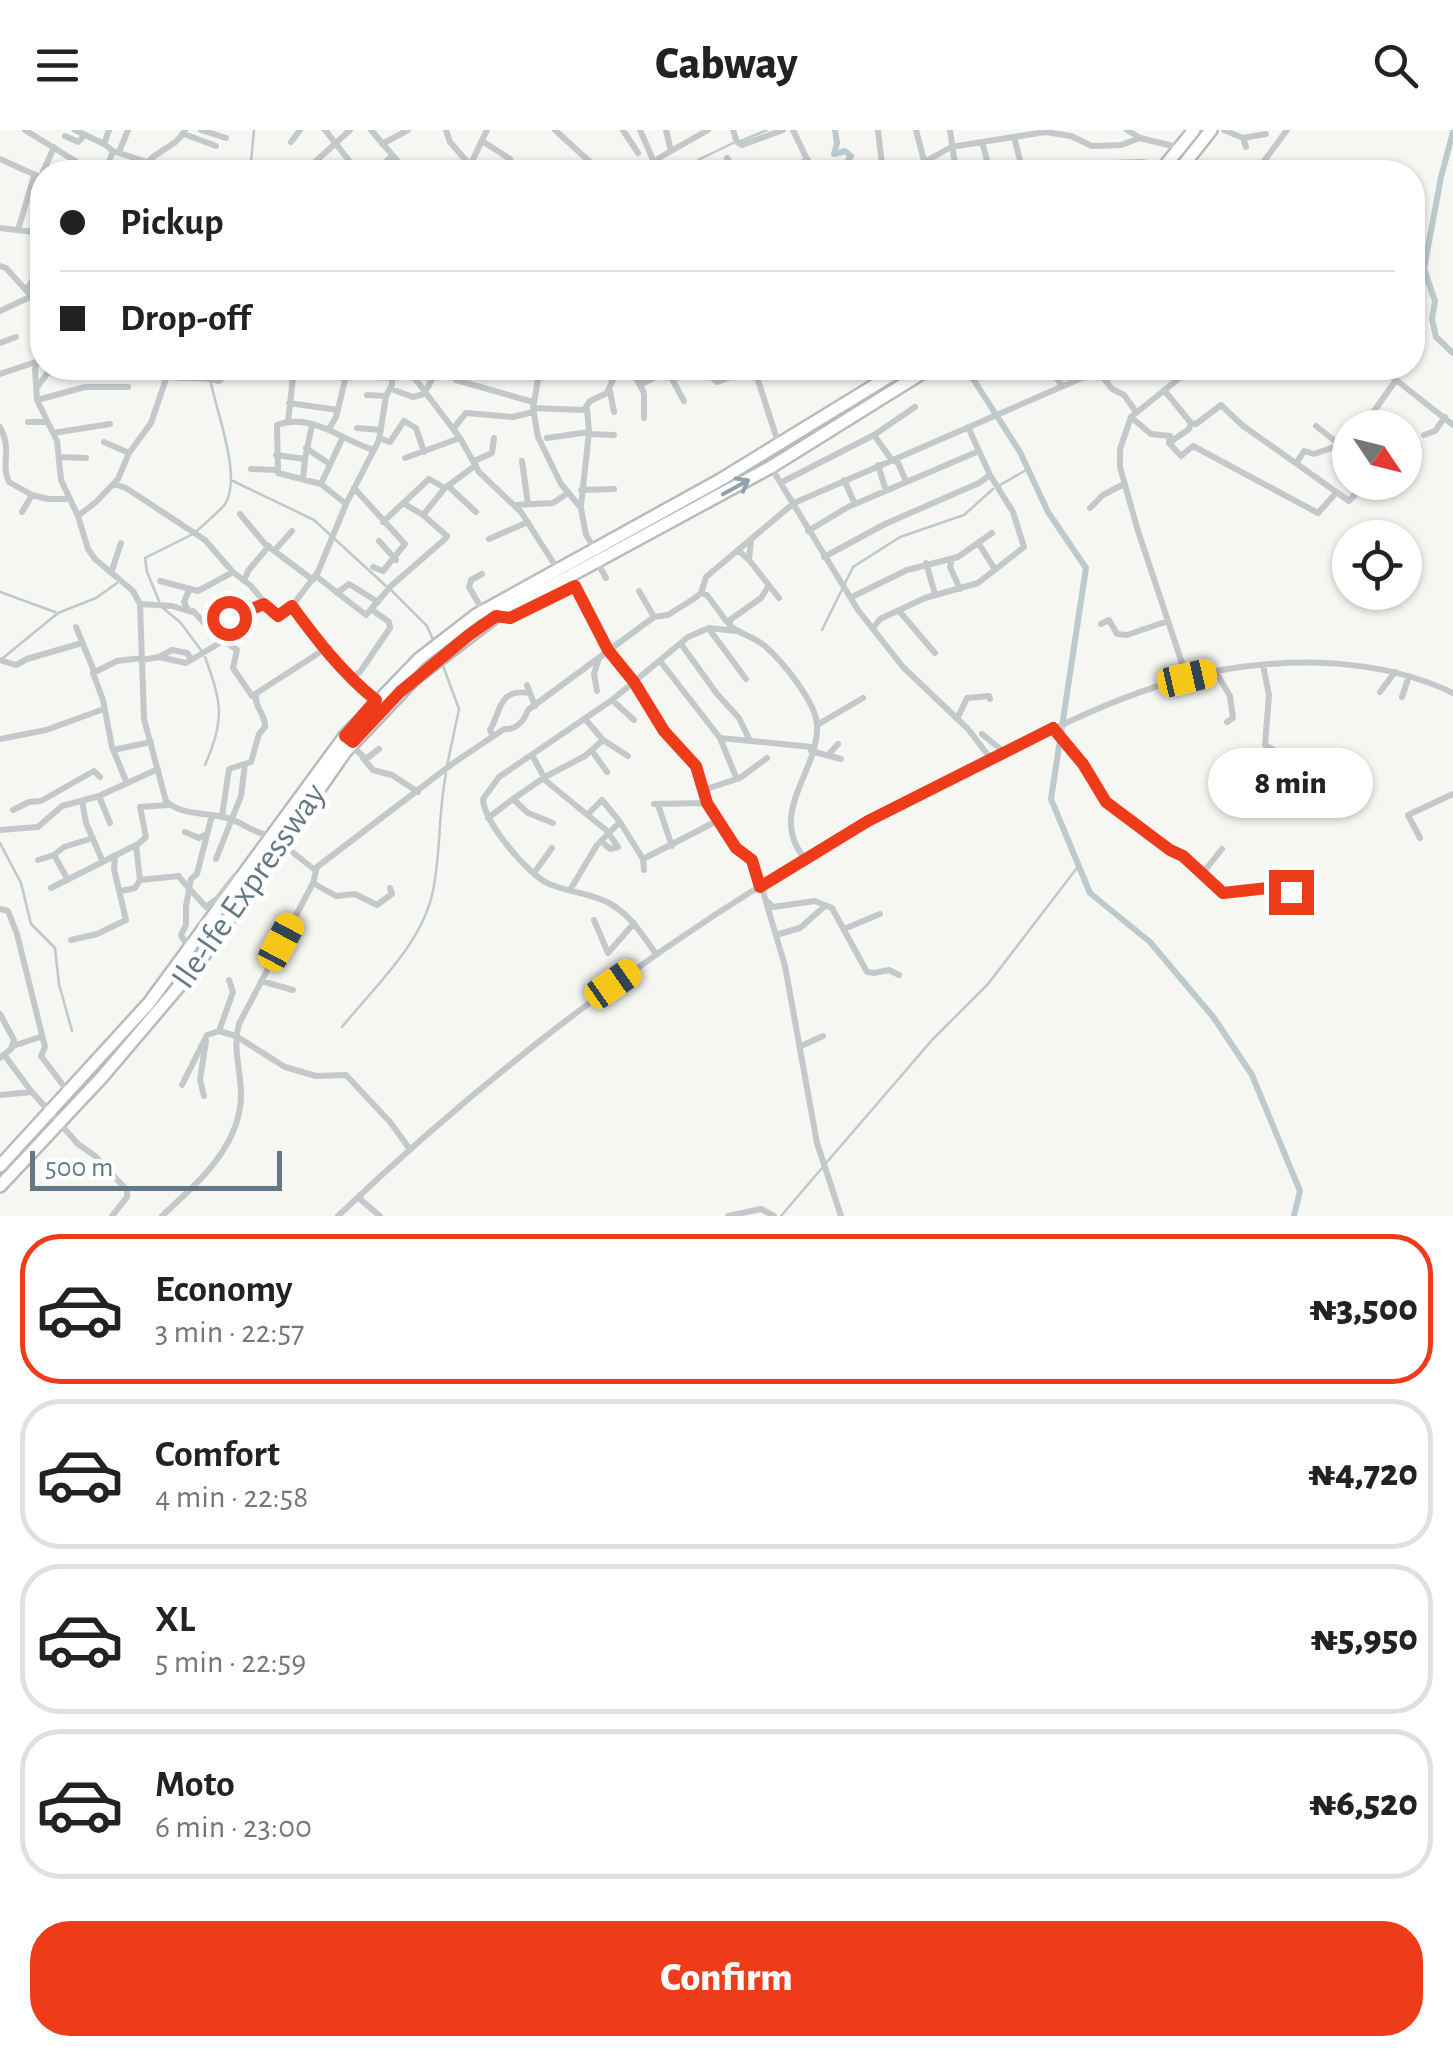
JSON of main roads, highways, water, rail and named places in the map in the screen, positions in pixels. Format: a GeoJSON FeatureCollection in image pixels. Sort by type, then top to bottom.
{"type":"FeatureCollection","features":[{"type":"Feature","properties":{"kind":"highway"},"geometry":{"type":"LineString","coordinates":[[1170,160],[1194,130]]}},
{"type":"Feature","properties":{"kind":"highway"},"geometry":{"type":"LineString","coordinates":[[1187,160],[1211,130]]}},
{"type":"Feature","properties":{"kind":"highway","name":"Ile-Ife Expressway"},"geometry":{"type":"LineString","coordinates":[[0,1186],[56,1118],[197,965],[236,899],[376,700],[427,652],[490,613],[567,578],[885,380]]}},
{"type":"Feature","properties":{"kind":"highway","name":"Ile-Ife Expressway"},"geometry":{"type":"LineString","coordinates":[[639,532],[771,468],[911,380]]}},
{"type":"Feature","properties":{"kind":"highway","name":"Ile-Ife Expressway"},"geometry":{"type":"LineString","coordinates":[[350,741],[490,613]]}},
{"type":"Feature","properties":{"kind":"highway","name":"Ile-Ife Expressway"},"geometry":{"type":"LineString","coordinates":[[0,1166],[56,1118],[70,1094],[236,899],[245,875],[277,840]]}},
{"type":"Feature","properties":{"kind":"waterway"},"geometry":{"type":"LineString","coordinates":[[251,160],[254,130]]}},
{"type":"Feature","properties":{"kind":"waterway"},"geometry":{"type":"LineString","coordinates":[[741,141],[767,130]]}},
{"type":"Feature","properties":{"kind":"waterway"},"geometry":{"type":"LineString","coordinates":[[835,130],[834,154],[845,151],[851,156],[848,160]]}},
{"type":"Feature","properties":{"kind":"waterway"},"geometry":{"type":"LineString","coordinates":[[1425,264],[1453,132]]}},
{"type":"Feature","properties":{"kind":"waterway"},"geometry":{"type":"LineString","coordinates":[[699,160],[733,143]]}},
{"type":"Feature","properties":{"kind":"waterway"},"geometry":{"type":"LineString","coordinates":[[1425,272],[1435,301],[1432,319],[1436,337],[1453,353]]}},
{"type":"Feature","properties":{"kind":"waterway"},"geometry":{"type":"LineString","coordinates":[[197,531],[223,507],[230,491],[229,457],[211,380]]}},
{"type":"Feature","properties":{"kind":"waterway"},"geometry":{"type":"LineString","coordinates":[[974,380],[1020,452],[1048,512],[1086,568],[1051,799],[1090,893],[1150,942],[1214,1018],[1252,1075],[1300,1191],[1294,1216]]}},
{"type":"Feature","properties":{"kind":"waterway"},"geometry":{"type":"LineString","coordinates":[[1000,485],[1028,469]]}},
{"type":"Feature","properties":{"kind":"waterway"},"geometry":{"type":"LineString","coordinates":[[233,481],[314,520],[386,586]]}},
{"type":"Feature","properties":{"kind":"waterway"},"geometry":{"type":"LineString","coordinates":[[822,630],[853,567],[900,537],[964,515],[993,489]]}},
{"type":"Feature","properties":{"kind":"waterway"},"geometry":{"type":"LineString","coordinates":[[159,601],[145,558],[191,535]]}},
{"type":"Feature","properties":{"kind":"waterway"},"geometry":{"type":"LineString","coordinates":[[3,658],[58,613],[96,598],[117,583]]}},
{"type":"Feature","properties":{"kind":"waterway"},"geometry":{"type":"LineString","coordinates":[[392,591],[427,626],[434,642]]}},
{"type":"Feature","properties":{"kind":"waterway"},"geometry":{"type":"LineString","coordinates":[[0,592],[55,612]]}},
{"type":"Feature","properties":{"kind":"waterway"},"geometry":{"type":"LineString","coordinates":[[163,608],[180,622],[201,650]]}},
{"type":"Feature","properties":{"kind":"waterway"},"geometry":{"type":"LineString","coordinates":[[205,657],[219,711],[216,736],[205,765]]}},
{"type":"Feature","properties":{"kind":"waterway"},"geometry":{"type":"LineString","coordinates":[[442,663],[459,709],[447,766]]}},
{"type":"Feature","properties":{"kind":"waterway"},"geometry":{"type":"LineString","coordinates":[[342,1027],[396,964],[427,910],[436,877],[446,774]]}},
{"type":"Feature","properties":{"kind":"waterway"},"geometry":{"type":"LineString","coordinates":[[0,843],[21,883],[31,924],[55,948],[59,984],[72,1031]]}},
{"type":"Feature","properties":{"kind":"waterway"},"geometry":{"type":"LineString","coordinates":[[827,1162],[932,1040],[988,984],[1080,864]]}},
{"type":"Feature","properties":{"kind":"waterway"},"geometry":{"type":"LineString","coordinates":[[781,1216],[822,1168]]}}]}
